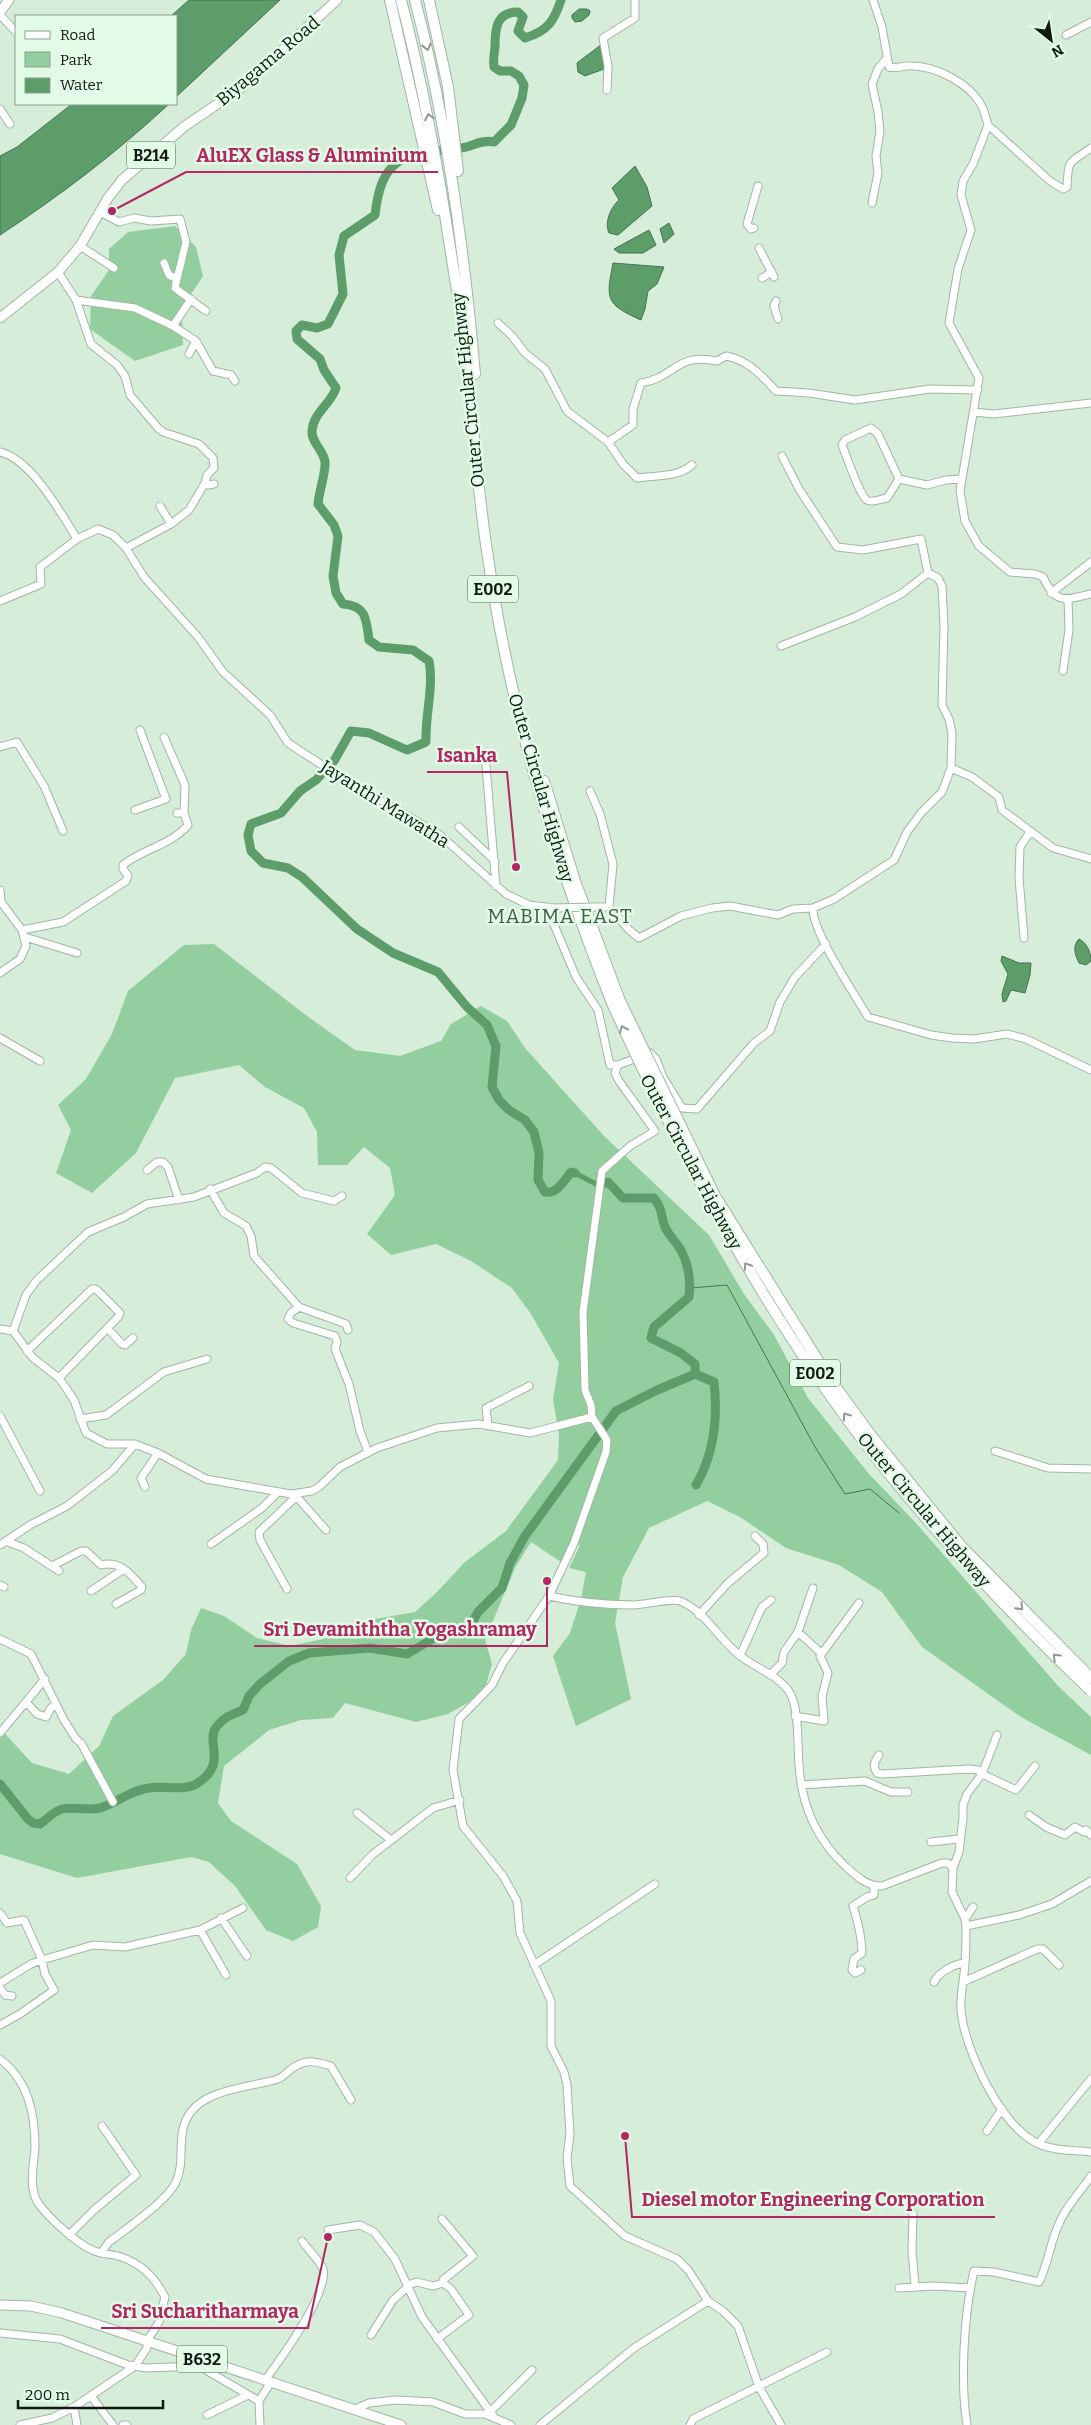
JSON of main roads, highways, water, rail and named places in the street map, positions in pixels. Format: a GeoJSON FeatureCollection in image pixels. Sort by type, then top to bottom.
{"type":"FeatureCollection","features":[{"type":"Feature","properties":{"kind":"highway"},"geometry":{"type":"LineString","coordinates":[[390,0],[397,38],[453,269]]}},
{"type":"Feature","properties":{"kind":"highway","name":"Outer Circular Highway"},"geometry":{"type":"LineString","coordinates":[[401,0],[428,113],[466,354],[494,559],[530,744],[616,1002],[708,1201],[819,1379],[894,1480],[956,1553],[1052,1654],[1091,1691]]}},
{"type":"Feature","properties":{"kind":"highway","name":"Outer Circular Highway"},"geometry":{"type":"LineString","coordinates":[[415,0],[443,117],[456,196],[464,267],[477,431]]}},
{"type":"Feature","properties":{"kind":"highway"},"geometry":{"type":"LineString","coordinates":[[429,0],[443,58],[455,128],[464,267]]}},
{"type":"Feature","properties":{"kind":"highway","name":"Outer Circular Highway"},"geometry":{"type":"LineString","coordinates":[[616,1002],[715,1196],[827,1374],[881,1448],[962,1548],[1091,1678]]}},
{"type":"Feature","properties":{"kind":"main road"},"geometry":{"type":"LineString","coordinates":[[0,13],[9,0]]}},
{"type":"Feature","properties":{"kind":"main road","name":"Biyagama Road"},"geometry":{"type":"LineString","coordinates":[[0,318],[58,272],[80,246],[122,180],[186,126],[241,88],[337,0]]}},
{"type":"Feature","properties":{"kind":"main road","name":"Biyagama Road"},"geometry":{"type":"LineString","coordinates":[[324,12],[343,0]]}},
{"type":"Feature","properties":{"kind":"main road","name":"B632"},"geometry":{"type":"LineString","coordinates":[[0,2305],[31,2306],[62,2313],[147,2341],[201,2363],[268,2382],[401,2425]]}},
{"type":"Feature","properties":{"kind":"water"},"geometry":{"type":"Polygon","coordinates":[[[189,0],[280,0],[178,95],[178,15],[172,15],[189,0]]]}},
{"type":"Feature","properties":{"kind":"water"},"geometry":{"type":"Polygon","coordinates":[[[579,9],[587,9],[590,11],[589,15],[582,21],[575,22],[572,15],[579,9]]]}},
{"type":"Feature","properties":{"kind":"water"},"geometry":{"type":"Polygon","coordinates":[[[602,44],[604,69],[585,76],[578,72],[577,63],[602,44]]]}},
{"type":"Feature","properties":{"kind":"water"},"geometry":{"type":"Polygon","coordinates":[[[71,105],[168,105],[88,173],[0,235],[0,156],[17,147],[71,105]]]}},
{"type":"Feature","properties":{"kind":"water"},"geometry":{"type":"Polygon","coordinates":[[[635,166],[647,187],[652,206],[618,235],[609,233],[607,224],[609,215],[619,200],[612,188],[635,166]]]}},
{"type":"Feature","properties":{"kind":"water"},"geometry":{"type":"Polygon","coordinates":[[[669,223],[674,234],[664,243],[660,229],[669,223]]]}},
{"type":"Feature","properties":{"kind":"water"},"geometry":{"type":"Polygon","coordinates":[[[649,230],[656,245],[643,253],[619,253],[614,249],[649,230]]]}},
{"type":"Feature","properties":{"kind":"water"},"geometry":{"type":"Polygon","coordinates":[[[613,263],[664,267],[657,284],[648,291],[641,320],[620,309],[611,299],[609,285],[613,263]]]}},
{"type":"Feature","properties":{"kind":"water"},"geometry":{"type":"Polygon","coordinates":[[[1079,939],[1086,945],[1090,954],[1091,961],[1086,965],[1079,963],[1075,954],[1075,945],[1079,939]]]}},
{"type":"Feature","properties":{"kind":"water"},"geometry":{"type":"Polygon","coordinates":[[[1002,956],[1019,963],[1031,963],[1025,993],[1011,990],[1006,1001],[1003,1002],[1002,994],[1008,974],[1001,961],[1002,956]]]}},
{"type":"Feature","properties":{"kind":"waterway"},"geometry":{"type":"LineString","coordinates":[[561,0],[556,14],[549,24],[539,32],[525,38],[518,31],[523,17],[518,12],[505,15],[498,23],[496,28],[494,67],[500,71],[511,71],[519,76],[524,85],[522,98],[511,125],[494,142],[481,142],[464,147],[411,156],[391,168],[384,179],[378,195],[375,215],[344,236],[339,255],[343,294],[328,324],[317,328],[302,325],[296,331],[297,339],[320,359],[324,370],[336,388],[334,394],[315,419],[312,431],[313,439],[325,462],[318,504],[334,525],[338,536],[333,576],[336,593],[343,604],[357,608],[364,615],[369,640],[379,647],[413,650],[429,661],[430,691],[426,742],[407,750],[369,733],[351,731],[334,761],[316,780],[300,791],[281,813],[251,824],[248,835],[251,851],[263,863],[288,868],[302,877],[357,929],[393,953],[438,972],[467,1007],[487,1025],[496,1046],[492,1087],[499,1100],[509,1110],[525,1120],[534,1132],[539,1153],[538,1180],[545,1192],[557,1189],[571,1172],[575,1173]]}},
{"type":"Feature","properties":{"kind":"waterway"},"geometry":{"type":"LineString","coordinates":[[575,1173],[596,1184]]}},
{"type":"Feature","properties":{"kind":"waterway"},"geometry":{"type":"LineString","coordinates":[[0,1784],[28,1819],[33,1823],[40,1824],[53,1813],[62,1809],[98,1808],[109,1805],[142,1789],[192,1786],[207,1775],[212,1767],[214,1760],[213,1739],[217,1726],[232,1714],[243,1710],[249,1696],[260,1684],[289,1661],[309,1653],[370,1648],[407,1654],[451,1628],[468,1630],[478,1612],[502,1588],[510,1563],[525,1536],[616,1411],[655,1391],[695,1374],[695,1364],[681,1353],[651,1338],[654,1327],[689,1297],[690,1291],[685,1259],[665,1227],[659,1206],[654,1198],[623,1198],[608,1182],[601,1184]]}},
{"type":"Feature","properties":{"kind":"waterway"},"geometry":{"type":"LineString","coordinates":[[690,1288],[727,1285],[815,1447],[845,1494],[870,1489],[899,1513]]}},
{"type":"Feature","properties":{"kind":"waterway"},"geometry":{"type":"LineString","coordinates":[[695,1374],[714,1382],[715,1395],[715,1422],[711,1448],[696,1485]]}},
{"type":"Feature","properties":{"kind":"place","name":"AluEX Glass & Aluminium"},"geometry":{"type":"Point","coordinates":[112,211]}},
{"type":"Feature","properties":{"kind":"place","name":"Isanka"},"geometry":{"type":"Point","coordinates":[516,867]}},
{"type":"Feature","properties":{"kind":"place","name":"Sri Devamiththa Yogashramay"},"geometry":{"type":"Point","coordinates":[547,1581]}},
{"type":"Feature","properties":{"kind":"place","name":"Diesel motor Engineering Corporation"},"geometry":{"type":"Point","coordinates":[625,2136]}},
{"type":"Feature","properties":{"kind":"place","name":"Sri Sucharitharmaya"},"geometry":{"type":"Point","coordinates":[328,2237]}},
{"type":"Feature","properties":{"kind":"district","name":"MABIMA EAST"},"geometry":{"type":"Point","coordinates":[560,916]}}]}
